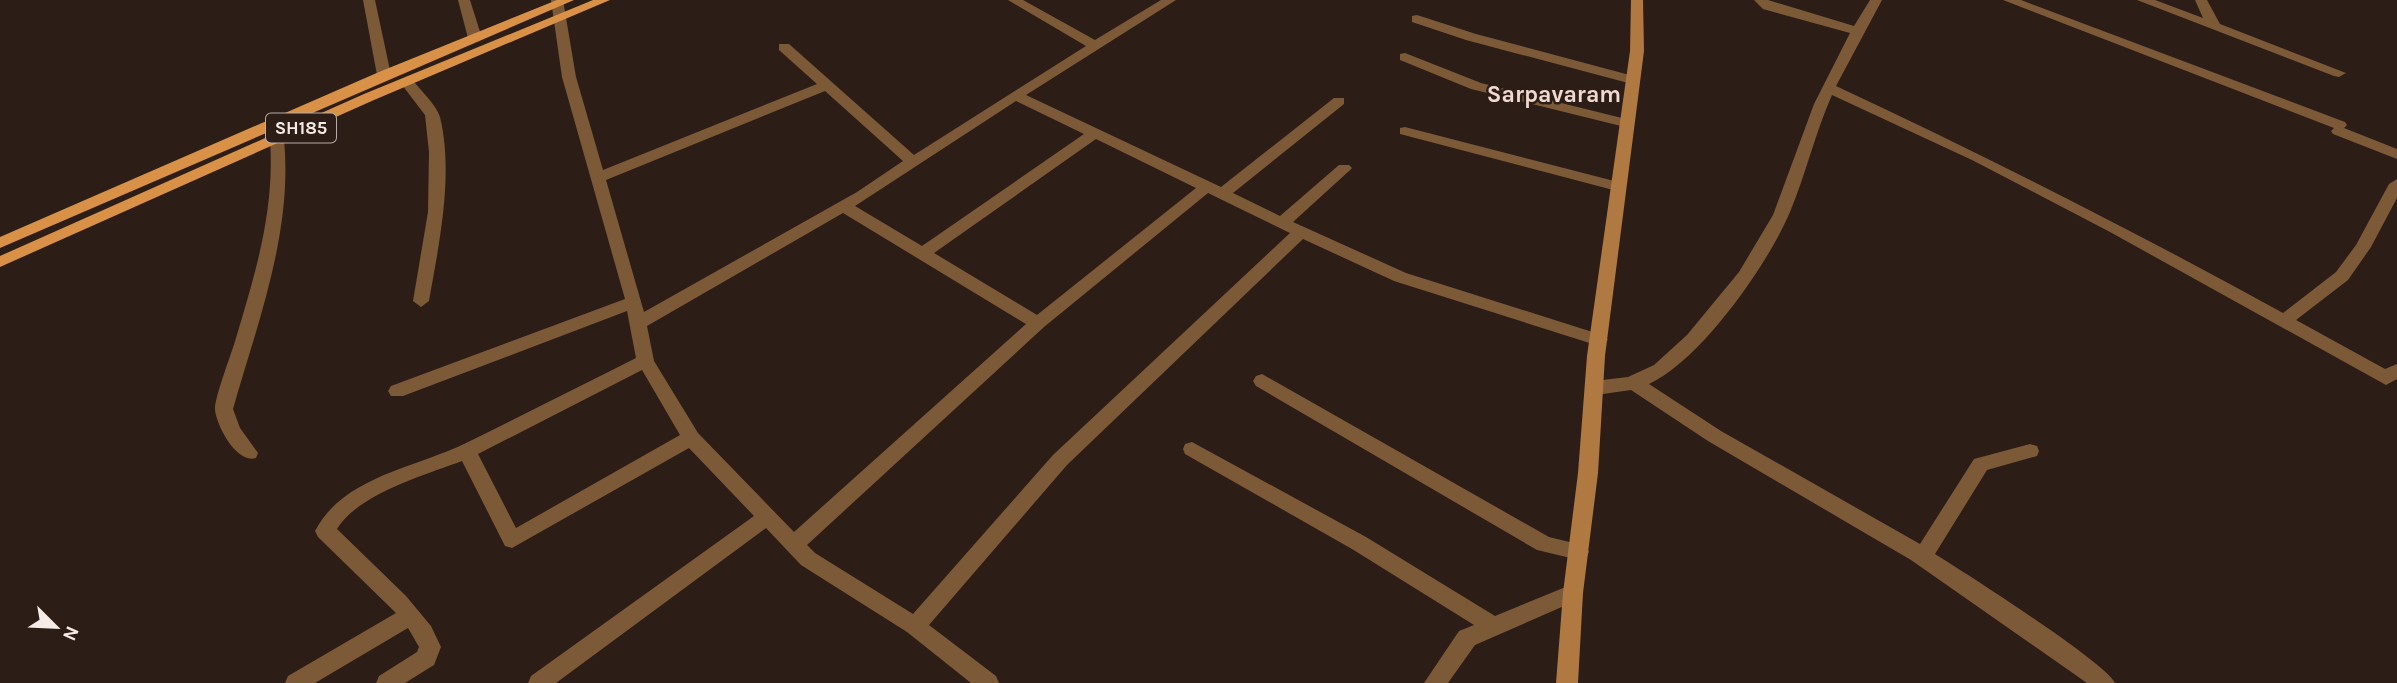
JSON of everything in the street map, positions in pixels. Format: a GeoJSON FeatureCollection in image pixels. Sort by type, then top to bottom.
{"type":"FeatureCollection","features":[{"type":"Feature","properties":{"kind":"main road","name":"SH185"},"geometry":{"type":"LineString","coordinates":[[0,243],[475,38],[561,6],[604,0]]}},
{"type":"Feature","properties":{"kind":"main road"},"geometry":{"type":"LineString","coordinates":[[1567,683],[1573,593],[1598,340],[1637,51],[1637,0]]}},
{"type":"Feature","properties":{"kind":"main road","name":"SH185"},"geometry":{"type":"LineString","coordinates":[[0,262],[407,81],[561,6]]}},
{"type":"Feature","properties":{"kind":"street"},"geometry":{"type":"LineString","coordinates":[[369,0],[384,75]]}},
{"type":"Feature","properties":{"kind":"street"},"geometry":{"type":"LineString","coordinates":[[464,0],[475,38]]}},
{"type":"Feature","properties":{"kind":"street"},"geometry":{"type":"LineString","coordinates":[[1014,0],[1095,46]]}},
{"type":"Feature","properties":{"kind":"street"},"geometry":{"type":"LineString","coordinates":[[638,323],[843,206],[1015,95],[1170,0]]}},
{"type":"Feature","properties":{"kind":"street"},"geometry":{"type":"LineString","coordinates":[[1760,0],[1768,6],[1858,30]]}},
{"type":"Feature","properties":{"kind":"street"},"geometry":{"type":"LineString","coordinates":[[1594,388],[1635,383],[1659,370],[1694,339],[1759,252],[1780,217],[1799,156],[1828,89],[1876,0]]}},
{"type":"Feature","properties":{"kind":"street"},"geometry":{"type":"LineString","coordinates":[[2010,0],[2339,128],[2397,154]]}},
{"type":"Feature","properties":{"kind":"street"},"geometry":{"type":"LineString","coordinates":[[2143,0],[2339,73]]}},
{"type":"Feature","properties":{"kind":"street"},"geometry":{"type":"LineString","coordinates":[[2202,0],[2214,26]]}},
{"type":"Feature","properties":{"kind":"street"},"geometry":{"type":"LineString","coordinates":[[561,6],[569,77],[634,302],[645,361],[691,438],[765,518],[808,559],[915,626],[988,683]]}},
{"type":"Feature","properties":{"kind":"street"},"geometry":{"type":"LineString","coordinates":[[1417,19],[1472,37],[1632,80]]}},
{"type":"Feature","properties":{"kind":"street"},"geometry":{"type":"LineString","coordinates":[[785,47],[913,162]]}},
{"type":"Feature","properties":{"kind":"street"},"geometry":{"type":"LineString","coordinates":[[1405,57],[1475,86],[1626,124]]}},
{"type":"Feature","properties":{"kind":"street"},"geometry":{"type":"LineString","coordinates":[[407,81],[432,115],[436,152],[436,212],[421,301]]}},
{"type":"Feature","properties":{"kind":"street"},"geometry":{"type":"LineString","coordinates":[[597,178],[827,85]]}},
{"type":"Feature","properties":{"kind":"street"},"geometry":{"type":"LineString","coordinates":[[1828,89],[1977,157],[2284,320],[2386,379],[2397,370]]}},
{"type":"Feature","properties":{"kind":"street"},"geometry":{"type":"LineString","coordinates":[[1015,95],[1400,277],[1598,340]]}},
{"type":"Feature","properties":{"kind":"street"},"geometry":{"type":"LineString","coordinates":[[1222,194],[1339,101]]}},
{"type":"Feature","properties":{"kind":"street"},"geometry":{"type":"LineString","coordinates":[[1405,131],[1617,186]]}},
{"type":"Feature","properties":{"kind":"street"},"geometry":{"type":"LineString","coordinates":[[923,253],[1095,133]]}},
{"type":"Feature","properties":{"kind":"street"},"geometry":{"type":"LineString","coordinates":[[248,453],[232,431],[224,410],[269,254],[281,176],[277,139]]}},
{"type":"Feature","properties":{"kind":"street"},"geometry":{"type":"LineString","coordinates":[[1282,223],[1344,168]]}},
{"type":"Feature","properties":{"kind":"street"},"geometry":{"type":"LineString","coordinates":[[2284,320],[2342,276],[2363,247],[2397,184]]}},
{"type":"Feature","properties":{"kind":"street"},"geometry":{"type":"LineString","coordinates":[[794,544],[1038,323],[1206,187]]}},
{"type":"Feature","properties":{"kind":"street"},"geometry":{"type":"LineString","coordinates":[[843,206],[1038,323]]}},
{"type":"Feature","properties":{"kind":"street"},"geometry":{"type":"LineString","coordinates":[[915,626],[1060,460],[1301,232]]}},
{"type":"Feature","properties":{"kind":"street"},"geometry":{"type":"LineString","coordinates":[[397,391],[634,302]]}},
{"type":"Feature","properties":{"kind":"street"},"geometry":{"type":"LineString","coordinates":[[387,683],[429,652],[427,637],[409,615],[325,531],[329,519],[379,487],[467,451],[645,361]]}},
{"type":"Feature","properties":{"kind":"street"},"geometry":{"type":"LineString","coordinates":[[1262,381],[1544,544],[1578,552]]}},
{"type":"Feature","properties":{"kind":"street"},"geometry":{"type":"LineString","coordinates":[[1635,383],[1671,409],[1923,556],[2104,683]]}},
{"type":"Feature","properties":{"kind":"street"},"geometry":{"type":"LineString","coordinates":[[467,451],[512,540],[691,438]]}},
{"type":"Feature","properties":{"kind":"street"},"geometry":{"type":"LineString","coordinates":[[1192,449],[1359,543],[1493,626]]}},
{"type":"Feature","properties":{"kind":"street"},"geometry":{"type":"LineString","coordinates":[[1923,556],[1981,464],[2030,451]]}},
{"type":"Feature","properties":{"kind":"street"},"geometry":{"type":"LineString","coordinates":[[539,683],[765,518]]}},
{"type":"Feature","properties":{"kind":"street"},"geometry":{"type":"LineString","coordinates":[[1435,683],[1467,638],[1573,593]]}},
{"type":"Feature","properties":{"kind":"street"},"geometry":{"type":"LineString","coordinates":[[296,683],[409,615]]}},
{"type":"Feature","properties":{"kind":"district","name":"Sarpavaram"},"geometry":{"type":"Point","coordinates":[1554,94]}}]}
